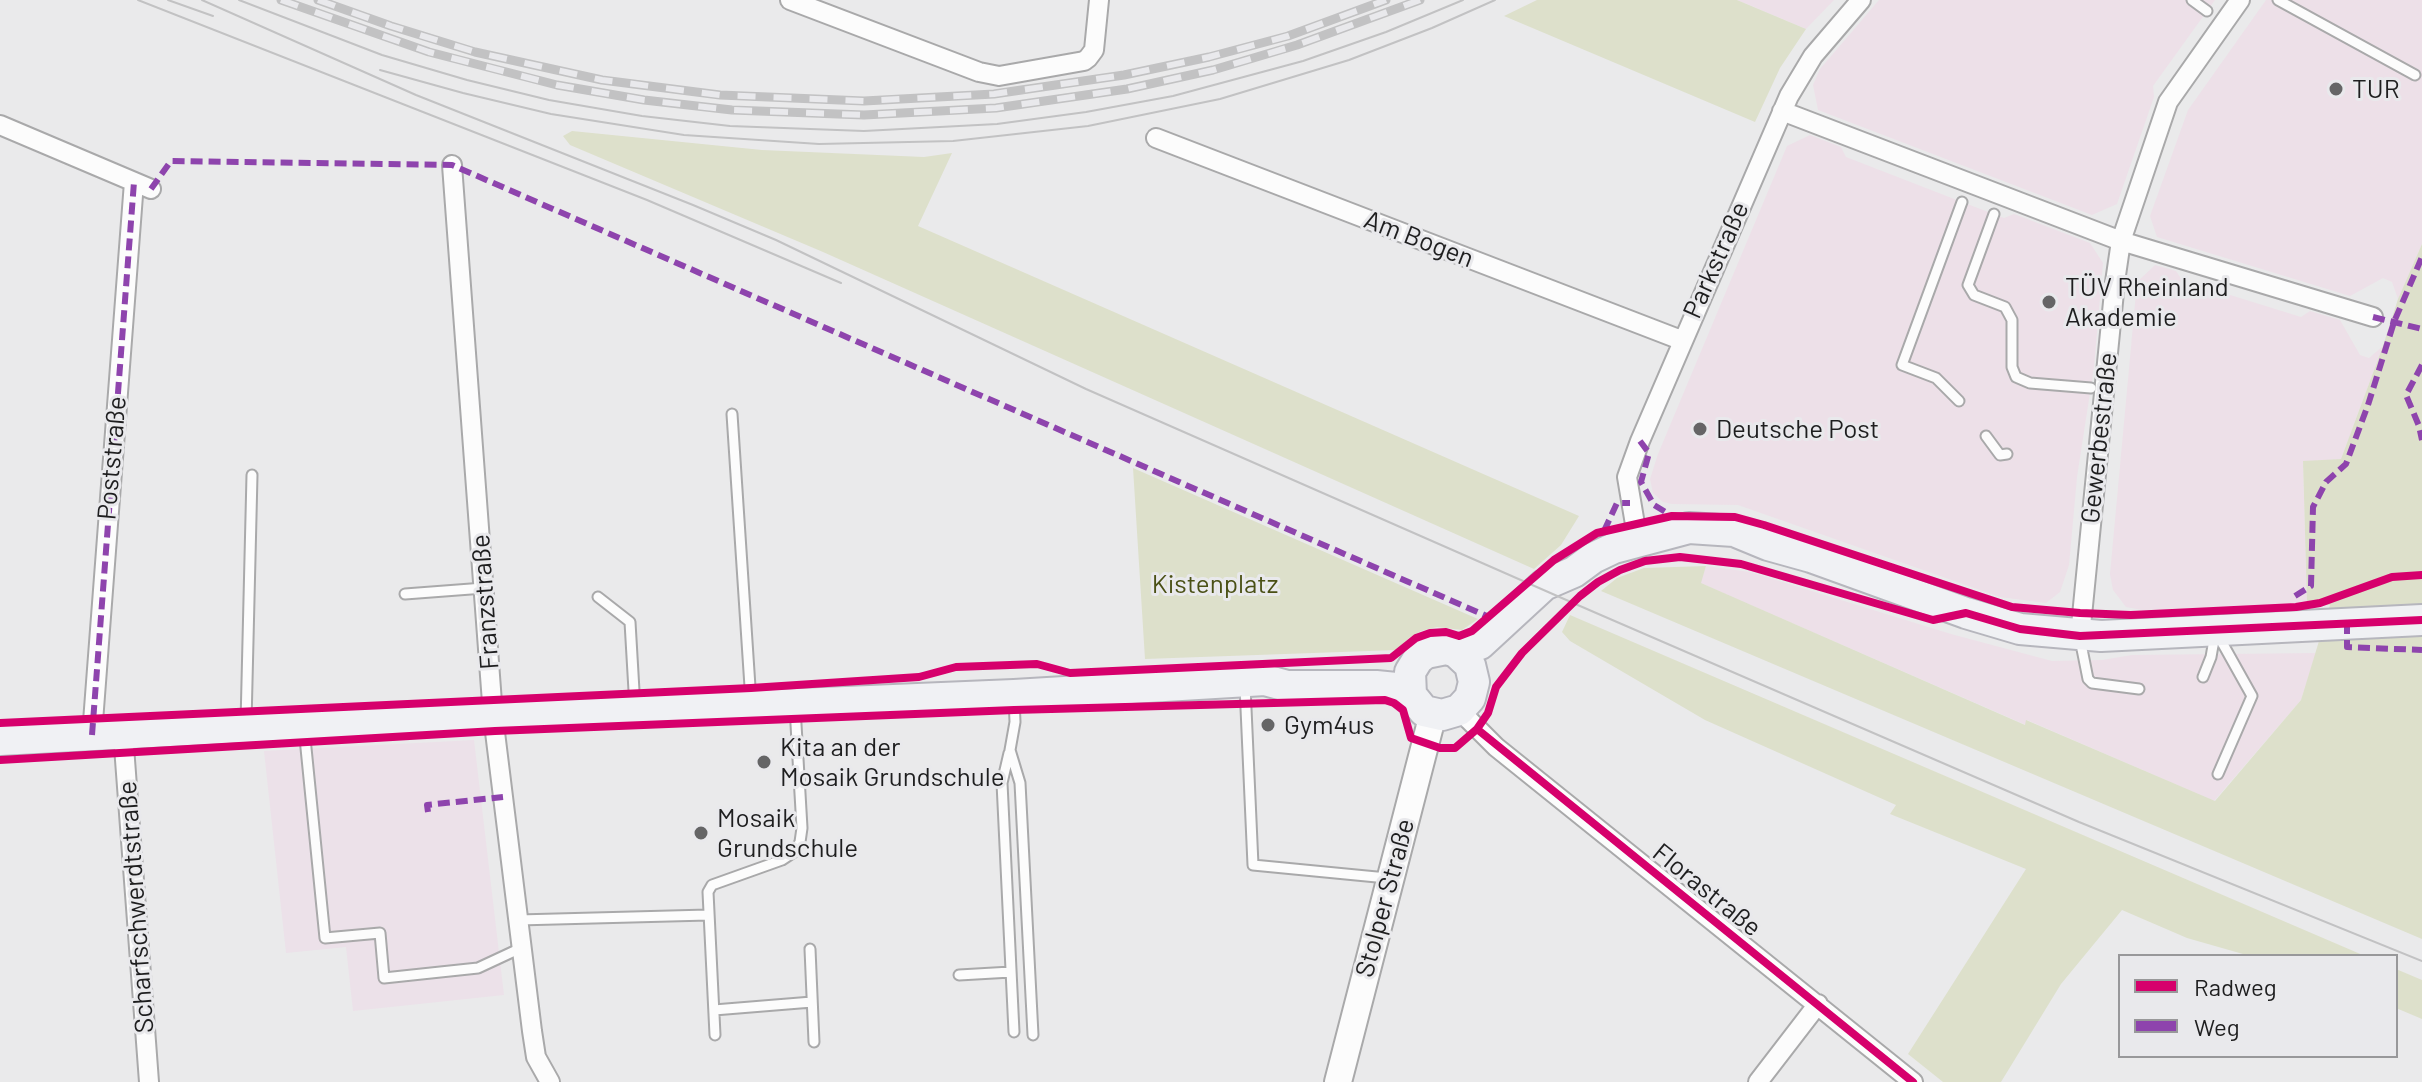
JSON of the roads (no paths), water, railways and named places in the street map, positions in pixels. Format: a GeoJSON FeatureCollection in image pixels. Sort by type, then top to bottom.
{"type":"FeatureCollection","features":[{"type":"Feature","properties":{"kind":"main road"},"geometry":{"type":"LineString","coordinates":[[1255,681],[1287,672],[1389,667],[1418,659],[1436,649],[1456,652],[1480,644],[1544,585],[1574,572],[1593,558],[1642,541],[1722,549],[1768,545],[2020,629],[2080,636],[2422,620]]}},
{"type":"Feature","properties":{"kind":"main road"},"geometry":{"type":"LineString","coordinates":[[0,740],[303,724],[1014,695],[1255,681],[1287,686],[1386,687],[1434,707],[1470,698],[1474,682],[1484,669],[1541,614],[1574,572]]}},
{"type":"Feature","properties":{"kind":"main road"},"geometry":{"type":"LineString","coordinates":[[1456,652],[1470,665],[1474,682]]}},
{"type":"Feature","properties":{"kind":"main road"},"geometry":{"type":"LineString","coordinates":[[1418,659],[1410,672],[1434,707]]}},
{"type":"Feature","properties":{"kind":"main road","name":"Stolper Straße"},"geometry":{"type":"LineString","coordinates":[[1338,1082],[1434,707]]}},
{"type":"Feature","properties":{"kind":"street"},"geometry":{"type":"LineString","coordinates":[[790,0],[989,75],[999,76],[1084,61],[1094,50],[1099,0]]}},
{"type":"Feature","properties":{"kind":"street","name":"Parkstraße"},"geometry":{"type":"LineString","coordinates":[[1642,541],[1628,490],[1628,474],[1681,340],[1782,111],[1813,56],[1861,0]]}},
{"type":"Feature","properties":{"kind":"street","name":"Gewerbestraße"},"geometry":{"type":"LineString","coordinates":[[2080,636],[2116,265],[2121,241],[2166,106],[2240,0]]}},
{"type":"Feature","properties":{"kind":"street"},"geometry":{"type":"LineString","coordinates":[[1782,111],[2121,241],[2373,317]]}},
{"type":"Feature","properties":{"kind":"street","name":"Poststraße"},"geometry":{"type":"LineString","coordinates":[[0,125],[143,185],[92,735]]}},
{"type":"Feature","properties":{"kind":"street","name":"Am Bogen"},"geometry":{"type":"LineString","coordinates":[[1156,138],[1681,340]]}},
{"type":"Feature","properties":{"kind":"street","name":"Franzstraße"},"geometry":{"type":"LineString","coordinates":[[452,165],[493,716],[536,1057],[550,1082]]}},
{"type":"Feature","properties":{"kind":"street","name":"Florastraße"},"geometry":{"type":"LineString","coordinates":[[1434,707],[1496,747],[1913,1082]]}},
{"type":"Feature","properties":{"kind":"street","name":"Scharfschwerdtstraße"},"geometry":{"type":"LineString","coordinates":[[123,733],[149,1082]]}},
{"type":"Feature","properties":{"kind":"street"},"geometry":{"type":"LineString","coordinates":[[1758,1082],[1818,1004]]}},
{"type":"Feature","properties":{"kind":"lane"},"geometry":{"type":"LineString","coordinates":[[2278,0],[2415,75]]}},
{"type":"Feature","properties":{"kind":"lane"},"geometry":{"type":"LineString","coordinates":[[2195,1],[2207,11]]}},
{"type":"Feature","properties":{"kind":"lane"},"geometry":{"type":"LineString","coordinates":[[1959,401],[1936,378],[1902,365],[1962,202]]}},
{"type":"Feature","properties":{"kind":"lane"},"geometry":{"type":"LineString","coordinates":[[1994,214],[1968,285],[1974,295],[2005,307],[2012,320],[2012,367],[2016,377],[2030,383],[2091,388]]}},
{"type":"Feature","properties":{"kind":"lane"},"geometry":{"type":"LineString","coordinates":[[732,414],[752,705]]}},
{"type":"Feature","properties":{"kind":"lane"},"geometry":{"type":"LineString","coordinates":[[1986,436],[2000,455],[2007,454]]}},
{"type":"Feature","properties":{"kind":"lane"},"geometry":{"type":"LineString","coordinates":[[245,727],[252,475]]}},
{"type":"Feature","properties":{"kind":"lane"},"geometry":{"type":"LineString","coordinates":[[405,594],[484,588]]}},
{"type":"Feature","properties":{"kind":"lane"},"geometry":{"type":"LineString","coordinates":[[598,597],[630,622],[635,711]]}},
{"type":"Feature","properties":{"kind":"lane"},"geometry":{"type":"LineString","coordinates":[[2203,677],[2216,631]]}},
{"type":"Feature","properties":{"kind":"lane"},"geometry":{"type":"LineString","coordinates":[[2216,631],[2252,696],[2218,774]]}},
{"type":"Feature","properties":{"kind":"lane"},"geometry":{"type":"LineString","coordinates":[[2080,636],[2088,679],[2101,686],[2139,689]]}},
{"type":"Feature","properties":{"kind":"lane"},"geometry":{"type":"LineString","coordinates":[[1255,681],[1253,865],[1390,878]]}},
{"type":"Feature","properties":{"kind":"lane"},"geometry":{"type":"LineString","coordinates":[[1014,695],[1015,722],[1002,783],[1014,1032]]}},
{"type":"Feature","properties":{"kind":"lane"},"geometry":{"type":"LineString","coordinates":[[715,1035],[708,892],[712,885],[782,860],[794,852],[800,842],[802,828],[795,704]]}},
{"type":"Feature","properties":{"kind":"lane"},"geometry":{"type":"LineString","coordinates":[[303,724],[325,938],[380,933],[384,978],[478,968],[521,948]]}},
{"type":"Feature","properties":{"kind":"lane"},"geometry":{"type":"LineString","coordinates":[[1010,750],[1020,783],[1033,1035]]}},
{"type":"Feature","properties":{"kind":"lane"},"geometry":{"type":"LineString","coordinates":[[518,920],[708,915]]}},
{"type":"Feature","properties":{"kind":"lane"},"geometry":{"type":"LineString","coordinates":[[810,949],[814,1042]]}},
{"type":"Feature","properties":{"kind":"lane"},"geometry":{"type":"LineString","coordinates":[[959,975],[1011,972]]}},
{"type":"Feature","properties":{"kind":"lane"},"geometry":{"type":"LineString","coordinates":[[714,1010],[812,1002]]}},
{"type":"Feature","properties":{"kind":"tram line"},"geometry":{"type":"LineString","coordinates":[[138,0],[647,200],[841,283]]}},
{"type":"Feature","properties":{"kind":"tram line"},"geometry":{"type":"LineString","coordinates":[[168,0],[213,16]]}},
{"type":"Feature","properties":{"kind":"tram line"},"geometry":{"type":"LineString","coordinates":[[202,0],[416,95],[776,240],[1086,389],[1580,606],[2079,822],[2422,961]]}},
{"type":"Feature","properties":{"kind":"tram line"},"geometry":{"type":"LineString","coordinates":[[239,0],[382,55],[549,100],[642,116],[730,126],[864,131],[997,124],[1173,96],[1303,61],[1386,32],[1463,0]]}},
{"type":"Feature","properties":{"kind":"tram line"},"geometry":{"type":"LineString","coordinates":[[380,70],[551,114],[684,135],[819,144],[953,141],[1088,126],[1220,99],[1349,60],[1495,0]]}},
{"type":"Feature","properties":{"kind":"railway"},"geometry":{"type":"LineString","coordinates":[[281,0],[429,52],[557,85],[644,100],[732,110],[864,115],[996,108],[1127,89],[1213,70],[1297,45],[1420,0]]}},
{"type":"Feature","properties":{"kind":"railway"},"geometry":{"type":"LineString","coordinates":[[318,0],[475,52],[602,80],[720,95],[864,101],[994,94],[1124,75],[1288,36],[1386,0]]}},
{"type":"Feature","properties":{"kind":"place","name":"TUR"},"geometry":{"type":"Point","coordinates":[2336,89]}},
{"type":"Feature","properties":{"kind":"place","name":"TÜV Rheinland Akademie"},"geometry":{"type":"Point","coordinates":[2049,302]}},
{"type":"Feature","properties":{"kind":"place","name":"Deutsche Post"},"geometry":{"type":"Point","coordinates":[1700,429]}},
{"type":"Feature","properties":{"kind":"place","name":"Gym4us"},"geometry":{"type":"Point","coordinates":[1268,725]}},
{"type":"Feature","properties":{"kind":"place","name":"Kita an der Mosaik Grundschule"},"geometry":{"type":"Point","coordinates":[764,762]}},
{"type":"Feature","properties":{"kind":"place","name":"Mosaik Grundschule"},"geometry":{"type":"Point","coordinates":[701,833]}},
{"type":"Feature","properties":{"kind":"park label","name":"Kistenplatz"},"geometry":{"type":"Point","coordinates":[1215,584]}}]}
